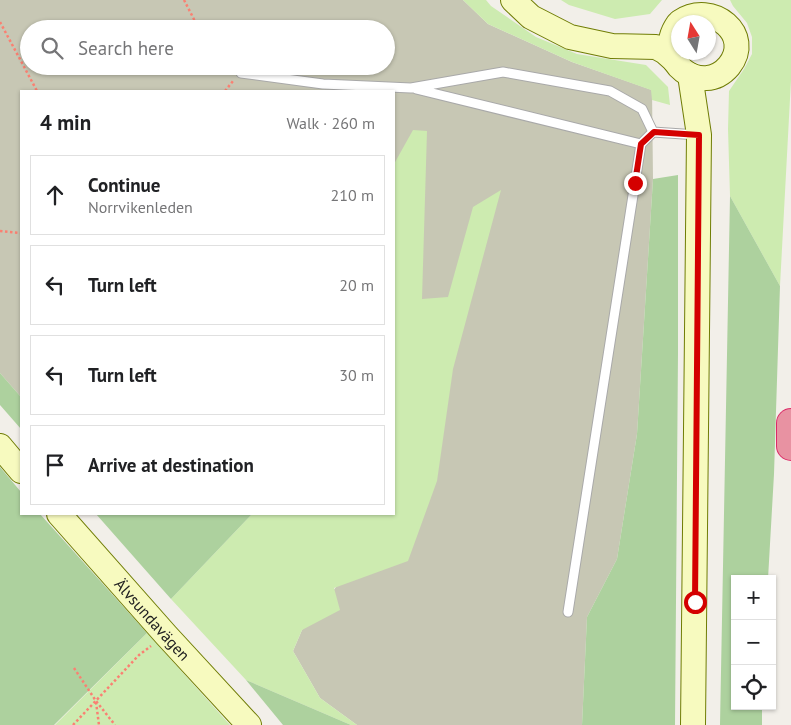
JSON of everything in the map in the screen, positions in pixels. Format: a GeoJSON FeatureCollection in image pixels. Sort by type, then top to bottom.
{"type":"FeatureCollection","features":[{"type":"Feature","properties":{"kind":"highway"},"geometry":{"type":"LineString","coordinates":[[791,423],[791,446]]}},
{"type":"Feature","properties":{"kind":"main road"},"geometry":{"type":"LineString","coordinates":[[513,0],[531,17],[570,37],[612,46],[656,48],[665,52],[682,67],[699,78],[711,77],[721,73]]}},
{"type":"Feature","properties":{"kind":"main road"},"geometry":{"type":"LineString","coordinates":[[694,725],[699,135],[712,85],[730,65],[735,54],[736,42],[724,11]]}},
{"type":"Feature","properties":{"kind":"main road"},"geometry":{"type":"LineString","coordinates":[[691,15],[708,13],[714,15]]}},
{"type":"Feature","properties":{"kind":"main road"},"geometry":{"type":"LineString","coordinates":[[612,46],[671,23]]}},
{"type":"Feature","properties":{"kind":"main road"},"geometry":{"type":"LineString","coordinates":[[678,60],[682,67],[699,135]]}},
{"type":"Feature","properties":{"kind":"main road"},"geometry":{"type":"LineString","coordinates":[[0,446],[20,470]]}},
{"type":"Feature","properties":{"kind":"main road","name":"Älvsundavägen"},"geometry":{"type":"LineString","coordinates":[[60,515],[249,725]]}},
{"type":"Feature","properties":{"kind":"lane"},"geometry":{"type":"LineString","coordinates":[[412,88],[503,72],[512,73],[610,91],[642,109],[654,132]]}},
{"type":"Feature","properties":{"kind":"lane"},"geometry":{"type":"LineString","coordinates":[[256,75],[323,84],[412,88],[641,144]]}},
{"type":"Feature","properties":{"kind":"lane"},"geometry":{"type":"LineString","coordinates":[[568,612],[641,144],[654,132],[699,135]]}},
{"type":"Feature","properties":{"kind":"path"},"geometry":{"type":"LineString","coordinates":[[184,0],[194,20]]}},
{"type":"Feature","properties":{"kind":"path"},"geometry":{"type":"LineString","coordinates":[[0,22],[20,59]]}},
{"type":"Feature","properties":{"kind":"path"},"geometry":{"type":"LineString","coordinates":[[28,75],[36,90]]}},
{"type":"Feature","properties":{"kind":"path"},"geometry":{"type":"LineString","coordinates":[[0,231],[20,233]]}},
{"type":"Feature","properties":{"kind":"path"},"geometry":{"type":"LineString","coordinates":[[73,725],[139,655],[166,635]]}},
{"type":"Feature","properties":{"kind":"path"},"geometry":{"type":"LineString","coordinates":[[74,668],[115,725]]}},
{"type":"Feature","properties":{"kind":"path"},"geometry":{"type":"LineString","coordinates":[[96,701],[99,725]]}},
{"type":"Feature","properties":{"kind":"shaded area"},"geometry":{"type":"Polygon","coordinates":[[[0,0],[463,0],[488,24],[572,62],[652,90],[653,179],[637,434],[617,559],[587,617],[582,725],[357,725],[320,698],[293,651],[302,630],[395,515],[395,90],[20,90],[20,396],[0,373],[0,0]]]}},
{"type":"Feature","properties":{"kind":"green space"},"geometry":{"type":"Polygon","coordinates":[[[463,0],[486,0],[491,6],[536,37],[577,54],[646,65],[668,87],[670,105],[652,100],[651,90],[572,62],[488,24],[463,0]]]}},
{"type":"Feature","properties":{"kind":"green space"},"geometry":{"type":"Polygon","coordinates":[[[561,0],[662,0],[650,14],[615,19],[569,5],[561,0]]]}},
{"type":"Feature","properties":{"kind":"green space"},"geometry":{"type":"Polygon","coordinates":[[[730,0],[791,0],[791,80],[780,286],[730,196],[729,91],[752,54],[752,37],[747,23],[730,0]]]}},
{"type":"Feature","properties":{"kind":"green space"},"geometry":{"type":"Polygon","coordinates":[[[413,130],[427,131],[422,299],[448,297],[473,207],[501,190],[453,369],[437,481],[408,561],[334,588],[340,610],[302,630],[293,651],[320,698],[357,725],[351,725],[246,680],[171,599],[251,515],[395,515],[395,162],[413,130]]]}},
{"type":"Feature","properties":{"kind":"green space"},"geometry":{"type":"Polygon","coordinates":[[[678,175],[675,725],[582,725],[587,617],[617,559],[637,434],[653,179],[678,175]]]}},
{"type":"Feature","properties":{"kind":"green space"},"geometry":{"type":"Polygon","coordinates":[[[730,196],[780,286],[774,474],[768,575],[731,575],[731,710],[762,710],[762,725],[720,725],[730,196]]]}},
{"type":"Feature","properties":{"kind":"green space"},"geometry":{"type":"Polygon","coordinates":[[[0,373],[20,396],[20,428],[0,405],[0,373]]]}},
{"type":"Feature","properties":{"kind":"green space"},"geometry":{"type":"Polygon","coordinates":[[[0,467],[20,491],[20,515],[41,515],[147,633],[54,725],[0,725],[0,467]]]}},
{"type":"Feature","properties":{"kind":"green space"},"geometry":{"type":"Polygon","coordinates":[[[97,515],[251,515],[171,599],[97,515]]]}},
{"type":"Feature","properties":{"kind":"green space"},"geometry":{"type":"Polygon","coordinates":[[[147,633],[230,725],[55,725],[147,633]]]}},
{"type":"Feature","properties":{"kind":"green space"},"geometry":{"type":"Polygon","coordinates":[[[246,680],[351,725],[283,725],[246,680]]]}},
{"type":"Feature","properties":{"kind":"route"},"geometry":{"type":"LineString","coordinates":[[635,183],[641,144],[654,132],[699,135],[695,602]]}}]}
